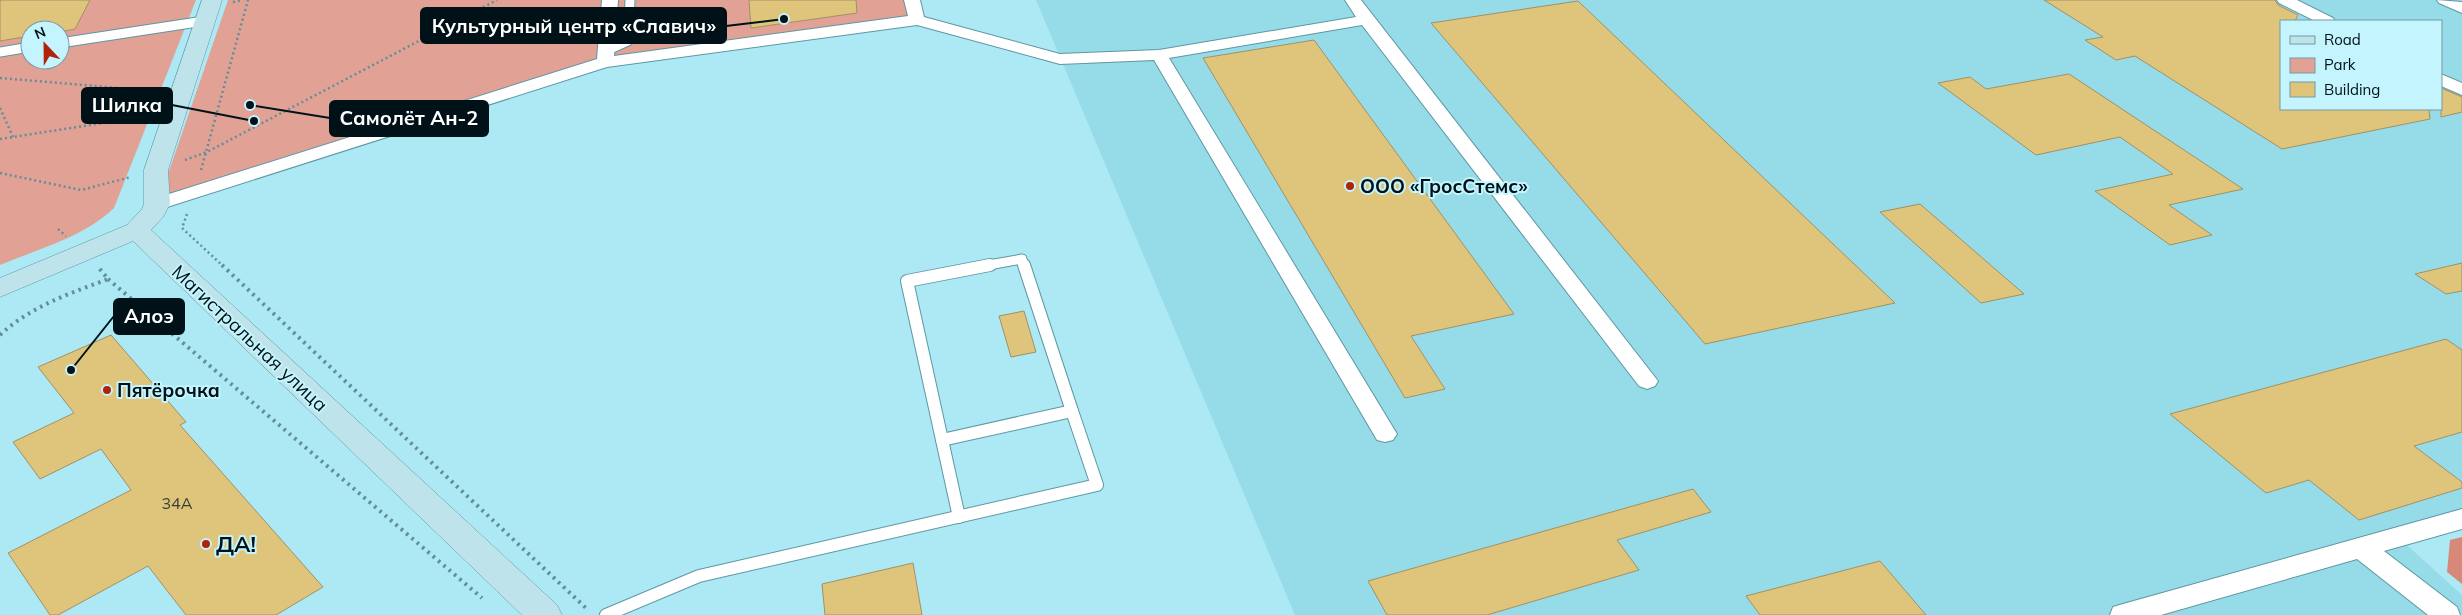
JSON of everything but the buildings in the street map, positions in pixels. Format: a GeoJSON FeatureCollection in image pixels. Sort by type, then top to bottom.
{"type":"FeatureCollection","features":[{"type":"Feature","properties":{"kind":"main road"},"geometry":{"type":"LineString","coordinates":[[0,288],[136,230],[154,212],[157,204],[156,170],[212,0]]}},
{"type":"Feature","properties":{"kind":"main road","name":"Магистральная улица"},"geometry":{"type":"LineString","coordinates":[[136,230],[545,615]]}},
{"type":"Feature","properties":{"kind":"street"},"geometry":{"type":"LineString","coordinates":[[605,56],[610,0]]}},
{"type":"Feature","properties":{"kind":"street"},"geometry":{"type":"LineString","coordinates":[[912,0],[917,20]]}},
{"type":"Feature","properties":{"kind":"street"},"geometry":{"type":"LineString","coordinates":[[1353,0],[1366,20],[1647,381]]}},
{"type":"Feature","properties":{"kind":"street"},"geometry":{"type":"LineString","coordinates":[[2285,0],[2325,20]]}},
{"type":"Feature","properties":{"kind":"street"},"geometry":{"type":"LineString","coordinates":[[2445,0],[2462,8]]}},
{"type":"Feature","properties":{"kind":"street"},"geometry":{"type":"LineString","coordinates":[[157,204],[605,56],[917,20],[1060,59],[1160,55],[1366,20]]}},
{"type":"Feature","properties":{"kind":"street"},"geometry":{"type":"LineString","coordinates":[[1160,55],[1385,434]]}},
{"type":"Feature","properties":{"kind":"street"},"geometry":{"type":"LineString","coordinates":[[2442,80],[2462,90]]}},
{"type":"Feature","properties":{"kind":"street"},"geometry":{"type":"LineString","coordinates":[[2123,615],[2462,519]]}},
{"type":"Feature","properties":{"kind":"street"},"geometry":{"type":"LineString","coordinates":[[2362,548],[2447,615]]}},
{"type":"Feature","properties":{"kind":"lane"},"geometry":{"type":"LineString","coordinates":[[605,56],[628,42],[630,0]]}},
{"type":"Feature","properties":{"kind":"lane"},"geometry":{"type":"LineString","coordinates":[[70,41],[204,21]]}},
{"type":"Feature","properties":{"kind":"lane"},"geometry":{"type":"LineString","coordinates":[[0,52],[20,49]]}},
{"type":"Feature","properties":{"kind":"lane"},"geometry":{"type":"LineString","coordinates":[[606,615],[698,576],[959,517],[1097,485],[1022,259],[907,281],[959,517]]}},
{"type":"Feature","properties":{"kind":"lane"},"geometry":{"type":"LineString","coordinates":[[942,440],[1072,411]]}},
{"type":"Feature","properties":{"kind":"path"},"geometry":{"type":"LineString","coordinates":[[248,0],[207,152],[182,228],[593,615]]}},
{"type":"Feature","properties":{"kind":"path"},"geometry":{"type":"LineString","coordinates":[[0,173],[81,190],[156,170],[207,152],[497,0]]}},
{"type":"Feature","properties":{"kind":"path"},"geometry":{"type":"LineString","coordinates":[[0,78],[132,89]]}},
{"type":"Feature","properties":{"kind":"path"},"geometry":{"type":"LineString","coordinates":[[0,108],[13,137]]}},
{"type":"Feature","properties":{"kind":"path"},"geometry":{"type":"LineString","coordinates":[[0,139],[116,121]]}},
{"type":"Feature","properties":{"kind":"path"},"geometry":{"type":"LineString","coordinates":[[96,265],[108,279],[486,602]]}},
{"type":"Feature","properties":{"kind":"path"},"geometry":{"type":"LineString","coordinates":[[0,336],[9,325],[26,313],[108,279]]}},
{"type":"Feature","properties":{"kind":"shaded area"},"geometry":{"type":"Polygon","coordinates":[[[1036,0],[2462,0],[2462,515],[2112,615],[1295,615],[1036,0]]]}},
{"type":"Feature","properties":{"kind":"shaded area"},"geometry":{"type":"Polygon","coordinates":[[[2398,537],[2462,595],[2462,615],[2125,615],[2398,537]]]}},
{"type":"Feature","properties":{"kind":"shaded area"},"geometry":{"type":"Polygon","coordinates":[[[2462,537],[2462,584],[2447,572],[2450,540],[2462,537]]]}},
{"type":"Feature","properties":{"kind":"green space"},"geometry":{"type":"Polygon","coordinates":[[[0,0],[196,0],[114,208],[89,227],[45,248],[0,265],[0,0]]]}},
{"type":"Feature","properties":{"kind":"green space"},"geometry":{"type":"Polygon","coordinates":[[[228,0],[912,0],[917,20],[605,62],[158,203],[228,0]]]}},
{"type":"Feature","properties":{"kind":"place","name":"Культурный центр «Славич»"},"geometry":{"type":"Point","coordinates":[784,19]}},
{"type":"Feature","properties":{"kind":"place","name":"Самолёт Ан-2"},"geometry":{"type":"Point","coordinates":[250,105]}},
{"type":"Feature","properties":{"kind":"place","name":"Шилка"},"geometry":{"type":"Point","coordinates":[254,121]}},
{"type":"Feature","properties":{"kind":"place","name":"ООО «ГросСтемс»"},"geometry":{"type":"Point","coordinates":[1350,186]}},
{"type":"Feature","properties":{"kind":"place","name":"Алоэ"},"geometry":{"type":"Point","coordinates":[71,370]}},
{"type":"Feature","properties":{"kind":"place","name":"Пятёрочка"},"geometry":{"type":"Point","coordinates":[107,390]}},
{"type":"Feature","properties":{"kind":"place","name":"ДА!"},"geometry":{"type":"Point","coordinates":[206,544]}}]}
